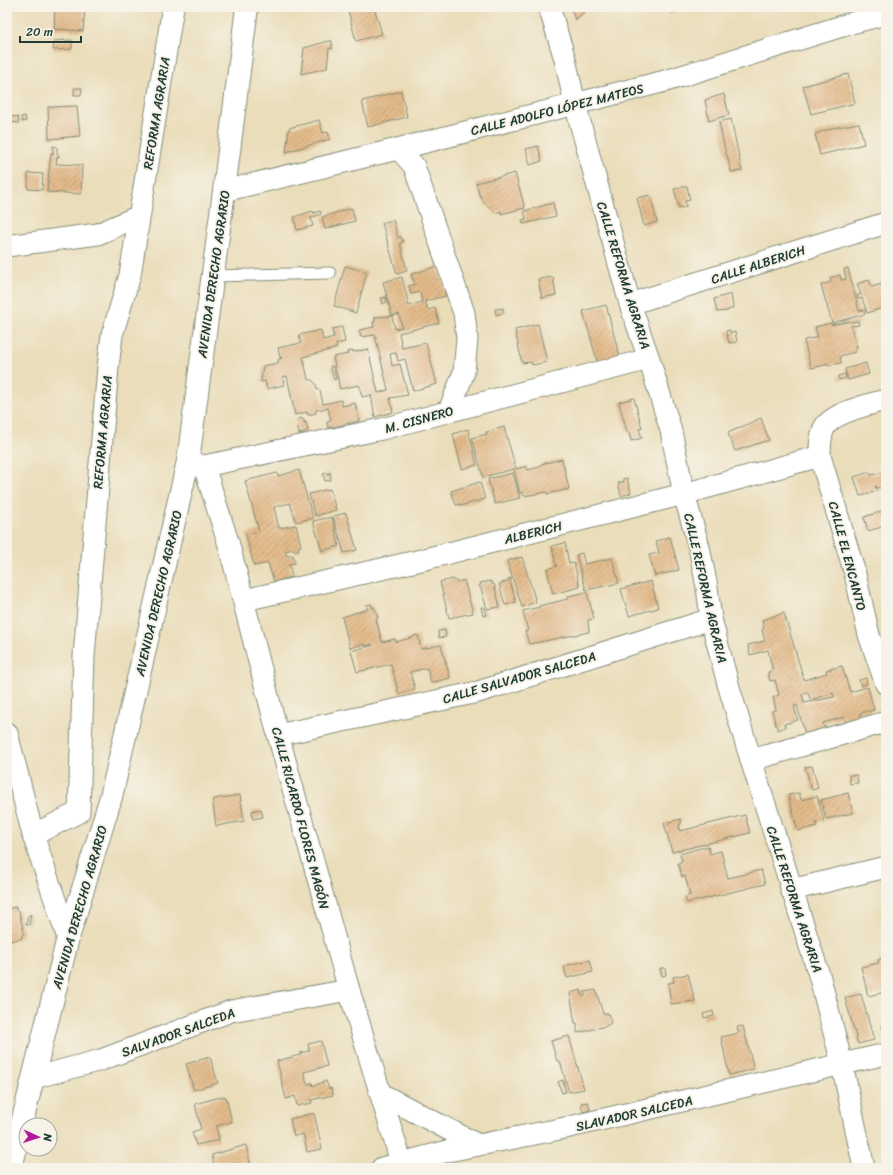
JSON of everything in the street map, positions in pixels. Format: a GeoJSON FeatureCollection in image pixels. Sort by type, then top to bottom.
{"type":"FeatureCollection","features":[{"type":"Feature","properties":{"kind":"street","name":"REFORMA AGRARIA"},"geometry":{"type":"LineString","coordinates":[[79,812],[84,656],[108,367],[112,335],[130,275],[173,7]]}},
{"type":"Feature","properties":{"kind":"street","name":"AVENIDA DERECHO AGRARIO"},"geometry":{"type":"LineString","coordinates":[[11,1168],[32,1078],[68,938],[111,797],[196,464],[213,276],[247,7]]}},
{"type":"Feature","properties":{"kind":"street","name":"CALLE REFORMA AGRARIA"},"geometry":{"type":"LineString","coordinates":[[550,7],[630,304],[671,431],[684,494],[699,547],[708,587],[711,619],[751,760],[820,978],[842,1064],[864,1168]]}},
{"type":"Feature","properties":{"kind":"street","name":"CALLE ADOLFO LÓPEZ MATEOS"},"geometry":{"type":"LineString","coordinates":[[224,191],[399,149],[669,80],[853,15],[886,14]]}},
{"type":"Feature","properties":{"kind":"street"},"geometry":{"type":"LineString","coordinates":[[399,149],[414,166],[464,313],[467,339],[464,372],[449,411]]}},
{"type":"Feature","properties":{"kind":"street"},"geometry":{"type":"LineString","coordinates":[[7,246],[98,234],[139,216]]}},
{"type":"Feature","properties":{"kind":"street","name":"CALLE ALBERICH"},"geometry":{"type":"LineString","coordinates":[[630,304],[886,223]]}},
{"type":"Feature","properties":{"kind":"street","name":"M. CISNERO"},"geometry":{"type":"LineString","coordinates":[[196,464],[382,429],[649,359]]}},
{"type":"Feature","properties":{"kind":"street","name":"CALLE EL ENCANTO"},"geometry":{"type":"LineString","coordinates":[[886,400],[835,418],[824,427],[819,443],[820,456],[854,570],[869,635],[886,684]]}},
{"type":"Feature","properties":{"kind":"street","name":"ALBERICH"},"geometry":{"type":"LineString","coordinates":[[244,600],[417,561],[684,494],[820,456]]}},
{"type":"Feature","properties":{"kind":"street","name":"CALLE RICARDO FLORES MAGÓN"},"geometry":{"type":"LineString","coordinates":[[196,464],[229,545],[278,735],[349,990],[402,1165]]}},
{"type":"Feature","properties":{"kind":"street","name":"CALLE SALVADOR SALCEDA"},"geometry":{"type":"LineString","coordinates":[[278,735],[478,692],[711,619]]}},
{"type":"Feature","properties":{"kind":"street"},"geometry":{"type":"LineString","coordinates":[[751,760],[886,722]]}},
{"type":"Feature","properties":{"kind":"street"},"geometry":{"type":"LineString","coordinates":[[7,733],[34,835],[68,938]]}},
{"type":"Feature","properties":{"kind":"street"},"geometry":{"type":"LineString","coordinates":[[34,835],[111,797]]}},
{"type":"Feature","properties":{"kind":"street"},"geometry":{"type":"LineString","coordinates":[[791,890],[886,867]]}},
{"type":"Feature","properties":{"kind":"street","name":"SALVADOR SALCEDA"},"geometry":{"type":"LineString","coordinates":[[32,1078],[101,1060],[231,1011],[349,990]]}},
{"type":"Feature","properties":{"kind":"street","name":"SLAVADOR SALCEDA"},"geometry":{"type":"LineString","coordinates":[[382,1168],[402,1165],[448,1151],[565,1128],[886,1054]]}},
{"type":"Feature","properties":{"kind":"street"},"geometry":{"type":"LineString","coordinates":[[381,1094],[478,1145]]}},
{"type":"Feature","properties":{"kind":"lane"},"geometry":{"type":"LineString","coordinates":[[213,276],[330,273]]}},
{"type":"Feature","properties":{"kind":"building"},"geometry":{"type":"Polygon","coordinates":[[[55,7],[98,7],[98,9],[85,9],[83,31],[54,29],[55,7]]]}},
{"type":"Feature","properties":{"kind":"building"},"geometry":{"type":"Polygon","coordinates":[[[358,7],[374,7],[382,34],[356,41],[348,10],[358,7]]]}},
{"type":"Feature","properties":{"kind":"building"},"geometry":{"type":"Polygon","coordinates":[[[572,7],[589,7],[575,20],[572,7]]]}},
{"type":"Feature","properties":{"kind":"building"},"geometry":{"type":"Polygon","coordinates":[[[662,7],[675,7],[677,11],[671,13],[670,10],[663,12],[662,7]]]}},
{"type":"Feature","properties":{"kind":"building"},"geometry":{"type":"Polygon","coordinates":[[[72,40],[72,49],[53,50],[54,41],[72,40]]]}},
{"type":"Feature","properties":{"kind":"building"},"geometry":{"type":"Polygon","coordinates":[[[332,41],[332,49],[329,48],[327,68],[301,74],[304,48],[332,41]]]}},
{"type":"Feature","properties":{"kind":"building"},"geometry":{"type":"Polygon","coordinates":[[[848,74],[855,103],[811,114],[803,86],[848,74]]]}},
{"type":"Feature","properties":{"kind":"building"},"geometry":{"type":"Polygon","coordinates":[[[74,88],[82,88],[81,95],[74,95],[74,88]]]}},
{"type":"Feature","properties":{"kind":"building"},"geometry":{"type":"Polygon","coordinates":[[[401,91],[407,117],[368,127],[362,101],[401,91]]]}},
{"type":"Feature","properties":{"kind":"building"},"geometry":{"type":"Polygon","coordinates":[[[724,94],[729,115],[709,121],[705,100],[724,94]]]}},
{"type":"Feature","properties":{"kind":"building"},"geometry":{"type":"Polygon","coordinates":[[[77,106],[80,136],[49,139],[48,107],[77,106]]]}},
{"type":"Feature","properties":{"kind":"building"},"geometry":{"type":"Polygon","coordinates":[[[10,116],[18,117],[19,123],[10,122],[10,116]]]}},
{"type":"Feature","properties":{"kind":"building"},"geometry":{"type":"Polygon","coordinates":[[[25,116],[26,121],[22,122],[21,117],[25,116]]]}},
{"type":"Feature","properties":{"kind":"building"},"geometry":{"type":"Polygon","coordinates":[[[731,119],[742,171],[731,172],[719,122],[731,119]]]}},
{"type":"Feature","properties":{"kind":"building"},"geometry":{"type":"Polygon","coordinates":[[[319,120],[323,133],[328,132],[330,139],[286,152],[289,128],[319,120]]]}},
{"type":"Feature","properties":{"kind":"building"},"geometry":{"type":"Polygon","coordinates":[[[859,123],[864,144],[820,155],[815,134],[833,128],[859,123]]]}},
{"type":"Feature","properties":{"kind":"building"},"geometry":{"type":"Polygon","coordinates":[[[53,146],[57,147],[57,154],[59,155],[59,157],[57,157],[56,164],[82,165],[81,194],[47,192],[53,146]]]}},
{"type":"Feature","properties":{"kind":"building"},"geometry":{"type":"Polygon","coordinates":[[[538,146],[542,161],[530,165],[526,149],[538,146]]]}},
{"type":"Feature","properties":{"kind":"building"},"geometry":{"type":"Polygon","coordinates":[[[28,173],[43,174],[42,190],[28,189],[28,173]]]}},
{"type":"Feature","properties":{"kind":"building"},"geometry":{"type":"Polygon","coordinates":[[[515,173],[525,208],[501,214],[501,211],[496,213],[485,204],[480,197],[476,183],[515,173]]]}},
{"type":"Feature","properties":{"kind":"building"},"geometry":{"type":"Polygon","coordinates":[[[687,186],[690,200],[685,201],[686,207],[679,208],[674,189],[687,186]]]}},
{"type":"Feature","properties":{"kind":"building"},"geometry":{"type":"Polygon","coordinates":[[[650,195],[657,222],[644,226],[637,198],[650,195]]]}},
{"type":"Feature","properties":{"kind":"building"},"geometry":{"type":"Polygon","coordinates":[[[553,203],[556,216],[523,224],[522,220],[526,219],[524,211],[553,203]]]}},
{"type":"Feature","properties":{"kind":"building"},"geometry":{"type":"Polygon","coordinates":[[[352,208],[355,221],[325,229],[322,217],[352,208]]]}},
{"type":"Feature","properties":{"kind":"building"},"geometry":{"type":"Polygon","coordinates":[[[313,211],[314,213],[320,211],[321,214],[311,218],[313,226],[297,230],[294,217],[313,211]]]}},
{"type":"Feature","properties":{"kind":"building"},"geometry":{"type":"Polygon","coordinates":[[[393,220],[398,238],[401,237],[403,242],[400,243],[407,271],[397,274],[382,223],[393,220]]]}},
{"type":"Feature","properties":{"kind":"building"},"geometry":{"type":"Polygon","coordinates":[[[345,266],[367,272],[356,313],[334,306],[345,266]]]}},
{"type":"Feature","properties":{"kind":"building"},"geometry":{"type":"Polygon","coordinates":[[[438,266],[446,296],[425,301],[428,310],[435,308],[439,323],[399,333],[402,348],[426,343],[437,384],[413,391],[405,359],[398,361],[396,353],[390,354],[392,366],[400,364],[408,395],[390,398],[393,412],[375,417],[371,395],[362,397],[359,385],[340,389],[333,357],[348,354],[347,352],[353,350],[353,352],[368,349],[378,393],[388,390],[375,335],[361,337],[359,330],[374,327],[373,322],[375,322],[375,317],[392,316],[383,282],[402,277],[409,306],[422,302],[420,292],[411,294],[409,286],[415,284],[411,274],[438,266]],[[399,314],[392,316],[395,329],[402,327],[399,314]]]}},
{"type":"Feature","properties":{"kind":"building"},"geometry":{"type":"Polygon","coordinates":[[[848,268],[859,311],[864,310],[865,314],[832,323],[821,285],[831,282],[830,278],[840,275],[841,280],[846,279],[844,269],[848,268]]]}},
{"type":"Feature","properties":{"kind":"building"},"geometry":{"type":"Polygon","coordinates":[[[553,277],[556,295],[542,298],[538,279],[553,277]]]}},
{"type":"Feature","properties":{"kind":"building"},"geometry":{"type":"Polygon","coordinates":[[[869,280],[872,287],[881,284],[886,298],[886,307],[867,313],[862,298],[858,299],[857,296],[861,294],[857,284],[869,280]]]}},
{"type":"Feature","properties":{"kind":"building"},"geometry":{"type":"Polygon","coordinates":[[[731,294],[733,308],[727,311],[717,312],[714,299],[731,294]]]}},
{"type":"Feature","properties":{"kind":"building"},"geometry":{"type":"Polygon","coordinates":[[[386,297],[387,302],[383,304],[381,298],[386,297]]]}},
{"type":"Feature","properties":{"kind":"building"},"geometry":{"type":"Polygon","coordinates":[[[606,305],[620,358],[598,364],[583,311],[606,305]]]}},
{"type":"Feature","properties":{"kind":"building"},"geometry":{"type":"Polygon","coordinates":[[[503,308],[504,313],[496,315],[495,309],[503,308]]]}},
{"type":"Feature","properties":{"kind":"building"},"geometry":{"type":"Polygon","coordinates":[[[858,321],[859,325],[851,326],[857,348],[855,349],[855,352],[840,356],[841,363],[830,365],[825,363],[825,365],[811,368],[804,340],[818,337],[815,327],[831,323],[831,325],[858,321]]]}},
{"type":"Feature","properties":{"kind":"building"},"geometry":{"type":"Polygon","coordinates":[[[538,324],[547,362],[532,365],[531,362],[522,363],[515,330],[538,324]]]}},
{"type":"Feature","properties":{"kind":"building"},"geometry":{"type":"Polygon","coordinates":[[[342,327],[345,342],[336,344],[337,348],[303,357],[308,379],[312,380],[316,384],[317,389],[320,391],[323,404],[341,400],[342,406],[355,403],[359,421],[328,428],[327,422],[331,421],[328,408],[316,410],[316,413],[308,415],[307,412],[295,415],[287,376],[283,377],[284,385],[267,389],[265,381],[261,382],[263,366],[278,363],[278,360],[282,358],[280,358],[278,348],[301,343],[299,335],[321,330],[323,340],[334,337],[332,329],[342,327]]]}},
{"type":"Feature","properties":{"kind":"building"},"geometry":{"type":"Polygon","coordinates":[[[730,330],[730,333],[735,332],[737,342],[729,343],[726,331],[730,330]]]}},
{"type":"Feature","properties":{"kind":"building"},"geometry":{"type":"Polygon","coordinates":[[[866,363],[869,374],[848,380],[845,369],[866,363]]]}},
{"type":"Feature","properties":{"kind":"building"},"geometry":{"type":"Polygon","coordinates":[[[330,366],[333,366],[336,379],[334,380],[330,366]]]}},
{"type":"Feature","properties":{"kind":"building"},"geometry":{"type":"Polygon","coordinates":[[[845,374],[846,378],[839,380],[838,376],[845,374]]]}},
{"type":"Feature","properties":{"kind":"building"},"geometry":{"type":"Polygon","coordinates":[[[634,398],[642,428],[639,429],[642,438],[631,441],[619,402],[634,398]]]}},
{"type":"Feature","properties":{"kind":"building"},"geometry":{"type":"Polygon","coordinates":[[[301,418],[304,420],[304,423],[306,422],[308,431],[299,434],[297,420],[301,418]]]}},
{"type":"Feature","properties":{"kind":"building"},"geometry":{"type":"Polygon","coordinates":[[[761,418],[769,440],[735,451],[728,433],[761,418]]]}},
{"type":"Feature","properties":{"kind":"building"},"geometry":{"type":"Polygon","coordinates":[[[504,427],[516,469],[527,466],[527,470],[540,467],[541,464],[562,459],[569,489],[547,494],[547,492],[524,496],[523,492],[520,493],[514,469],[483,477],[472,438],[504,427]]]}},
{"type":"Feature","properties":{"kind":"building"},"geometry":{"type":"Polygon","coordinates":[[[468,429],[477,465],[462,469],[453,434],[468,429]]]}},
{"type":"Feature","properties":{"kind":"building"},"geometry":{"type":"Polygon","coordinates":[[[299,470],[313,518],[296,522],[290,503],[274,507],[279,528],[296,525],[301,546],[298,547],[299,550],[294,551],[293,549],[285,551],[287,556],[293,555],[295,563],[289,564],[292,577],[274,582],[268,563],[254,566],[246,534],[259,531],[245,481],[277,473],[278,476],[299,470]]]}},
{"type":"Feature","properties":{"kind":"building"},"geometry":{"type":"Polygon","coordinates":[[[870,472],[871,475],[886,472],[886,487],[877,488],[875,486],[877,491],[860,496],[854,477],[870,472]]]}},
{"type":"Feature","properties":{"kind":"building"},"geometry":{"type":"Polygon","coordinates":[[[330,473],[331,480],[325,481],[323,474],[330,473]]]}},
{"type":"Feature","properties":{"kind":"building"},"geometry":{"type":"Polygon","coordinates":[[[513,473],[520,498],[495,504],[488,479],[513,473]]]}},
{"type":"Feature","properties":{"kind":"building"},"geometry":{"type":"Polygon","coordinates":[[[627,478],[631,493],[621,496],[618,483],[624,482],[623,479],[627,478]]]}},
{"type":"Feature","properties":{"kind":"building"},"geometry":{"type":"Polygon","coordinates":[[[480,482],[485,499],[460,506],[460,504],[456,505],[451,491],[480,482]]]}},
{"type":"Feature","properties":{"kind":"building"},"geometry":{"type":"Polygon","coordinates":[[[330,489],[336,510],[315,516],[309,494],[330,489]]]}},
{"type":"Feature","properties":{"kind":"building"},"geometry":{"type":"Polygon","coordinates":[[[886,510],[886,538],[882,527],[868,531],[864,517],[886,510]]]}},
{"type":"Feature","properties":{"kind":"building"},"geometry":{"type":"Polygon","coordinates":[[[346,513],[357,550],[344,553],[333,516],[346,513]]]}},
{"type":"Feature","properties":{"kind":"building"},"geometry":{"type":"Polygon","coordinates":[[[332,517],[339,546],[322,551],[313,521],[332,517]]]}},
{"type":"Feature","properties":{"kind":"building"},"geometry":{"type":"Polygon","coordinates":[[[670,537],[679,570],[655,576],[649,555],[659,553],[656,541],[670,537]]]}},
{"type":"Feature","properties":{"kind":"building"},"geometry":{"type":"Polygon","coordinates":[[[565,543],[569,564],[574,563],[580,587],[553,594],[547,569],[557,566],[554,560],[552,546],[565,543]]]}},
{"type":"Feature","properties":{"kind":"building"},"geometry":{"type":"Polygon","coordinates":[[[582,553],[585,564],[612,558],[619,583],[586,590],[576,555],[582,553]]]}},
{"type":"Feature","properties":{"kind":"building"},"geometry":{"type":"Polygon","coordinates":[[[522,557],[536,602],[522,607],[507,561],[522,557]]]}},
{"type":"Feature","properties":{"kind":"building"},"geometry":{"type":"Polygon","coordinates":[[[511,578],[510,581],[516,602],[505,605],[499,584],[508,581],[508,579],[511,578]]]}},
{"type":"Feature","properties":{"kind":"building"},"geometry":{"type":"Polygon","coordinates":[[[453,579],[457,582],[464,580],[473,613],[449,618],[440,582],[453,579]]]}},
{"type":"Feature","properties":{"kind":"building"},"geometry":{"type":"Polygon","coordinates":[[[491,581],[492,584],[494,584],[500,607],[487,609],[481,588],[479,586],[481,585],[480,583],[491,581]]]}},
{"type":"Feature","properties":{"kind":"building"},"geometry":{"type":"Polygon","coordinates":[[[651,581],[658,608],[629,616],[621,589],[651,581]]]}},
{"type":"Feature","properties":{"kind":"building"},"geometry":{"type":"Polygon","coordinates":[[[587,592],[594,619],[588,620],[589,632],[529,644],[525,631],[528,631],[523,611],[568,599],[568,596],[587,592]]]}},
{"type":"Feature","properties":{"kind":"building"},"geometry":{"type":"Polygon","coordinates":[[[371,604],[372,608],[374,607],[378,618],[376,619],[382,642],[395,639],[396,642],[418,635],[421,649],[441,645],[450,678],[431,683],[427,668],[410,672],[415,689],[399,694],[391,664],[357,672],[351,651],[373,645],[365,646],[364,644],[350,648],[342,617],[368,609],[366,605],[371,604]]]}},
{"type":"Feature","properties":{"kind":"building"},"geometry":{"type":"Polygon","coordinates":[[[481,607],[484,607],[487,615],[483,616],[481,607]]]}},
{"type":"Feature","properties":{"kind":"building"},"geometry":{"type":"Polygon","coordinates":[[[784,613],[804,680],[827,673],[826,670],[842,666],[850,692],[868,687],[874,710],[860,713],[861,720],[847,724],[844,717],[823,723],[825,729],[805,734],[797,705],[794,706],[798,720],[784,724],[785,727],[778,730],[772,711],[776,710],[773,697],[779,695],[775,680],[770,681],[768,672],[773,671],[768,650],[750,655],[748,645],[765,641],[762,630],[764,629],[762,620],[784,613]],[[808,692],[802,694],[804,703],[834,697],[833,693],[810,700],[808,692]]]}},
{"type":"Feature","properties":{"kind":"building"},"geometry":{"type":"Polygon","coordinates":[[[445,630],[446,637],[439,638],[438,631],[445,630]]]}},
{"type":"Feature","properties":{"kind":"building"},"geometry":{"type":"Polygon","coordinates":[[[866,678],[867,684],[861,686],[859,680],[866,678]]]}},
{"type":"Feature","properties":{"kind":"building"},"geometry":{"type":"Polygon","coordinates":[[[812,766],[818,788],[812,790],[805,767],[812,766]]]}},
{"type":"Feature","properties":{"kind":"building"},"geometry":{"type":"Polygon","coordinates":[[[849,775],[857,775],[858,783],[850,784],[849,775]]]}},
{"type":"Feature","properties":{"kind":"building"},"geometry":{"type":"Polygon","coordinates":[[[799,793],[801,800],[817,796],[824,821],[816,822],[817,826],[798,831],[788,795],[799,793]]]}},
{"type":"Feature","properties":{"kind":"building"},"geometry":{"type":"Polygon","coordinates":[[[848,793],[853,813],[826,819],[821,800],[848,793]]]}},
{"type":"Feature","properties":{"kind":"building"},"geometry":{"type":"Polygon","coordinates":[[[886,793],[886,806],[882,794],[886,793]]]}},
{"type":"Feature","properties":{"kind":"building"},"geometry":{"type":"Polygon","coordinates":[[[240,795],[244,821],[216,826],[213,804],[214,799],[240,795]]]}},
{"type":"Feature","properties":{"kind":"building"},"geometry":{"type":"Polygon","coordinates":[[[261,809],[263,817],[253,819],[252,811],[261,809]]]}},
{"type":"Feature","properties":{"kind":"building"},"geometry":{"type":"Polygon","coordinates":[[[745,815],[750,833],[672,852],[664,823],[681,819],[681,824],[679,825],[680,831],[745,815]]]}},
{"type":"Feature","properties":{"kind":"building"},"geometry":{"type":"Polygon","coordinates":[[[708,846],[710,854],[721,851],[728,878],[761,870],[765,884],[687,903],[685,897],[690,895],[685,876],[682,877],[678,863],[682,861],[680,854],[708,846]]]}},
{"type":"Feature","properties":{"kind":"building"},"geometry":{"type":"Polygon","coordinates":[[[16,907],[16,910],[19,911],[24,933],[22,938],[7,943],[7,909],[16,907]]]}},
{"type":"Feature","properties":{"kind":"building"},"geometry":{"type":"Polygon","coordinates":[[[31,914],[29,925],[26,925],[28,916],[31,914]]]}},
{"type":"Feature","properties":{"kind":"building"},"geometry":{"type":"Polygon","coordinates":[[[883,959],[886,977],[883,978],[886,992],[868,996],[861,967],[879,963],[878,960],[883,959]]]}},
{"type":"Feature","properties":{"kind":"building"},"geometry":{"type":"Polygon","coordinates":[[[590,960],[593,972],[567,978],[564,966],[590,960]]]}},
{"type":"Feature","properties":{"kind":"building"},"geometry":{"type":"Polygon","coordinates":[[[660,968],[665,968],[666,975],[662,976],[660,968]]]}},
{"type":"Feature","properties":{"kind":"building"},"geometry":{"type":"Polygon","coordinates":[[[688,974],[695,1001],[671,1004],[668,983],[674,982],[673,977],[688,974]]]}},
{"type":"Feature","properties":{"kind":"building"},"geometry":{"type":"Polygon","coordinates":[[[581,990],[582,996],[585,996],[584,992],[596,990],[603,1014],[608,1013],[611,1023],[606,1026],[577,1033],[577,1023],[575,1023],[570,993],[581,990]]]}},
{"type":"Feature","properties":{"kind":"building"},"geometry":{"type":"Polygon","coordinates":[[[861,994],[874,1040],[858,1044],[845,998],[861,994]]]}},
{"type":"Feature","properties":{"kind":"building"},"geometry":{"type":"Polygon","coordinates":[[[713,1011],[714,1016],[704,1018],[703,1014],[713,1011]]]}},
{"type":"Feature","properties":{"kind":"building"},"geometry":{"type":"Polygon","coordinates":[[[886,1024],[886,1033],[884,1033],[882,1025],[886,1024]]]}},
{"type":"Feature","properties":{"kind":"building"},"geometry":{"type":"Polygon","coordinates":[[[743,1026],[754,1069],[729,1075],[721,1037],[739,1033],[737,1027],[743,1026]]]}},
{"type":"Feature","properties":{"kind":"building"},"geometry":{"type":"Polygon","coordinates":[[[569,1036],[584,1089],[569,1092],[560,1061],[557,1061],[551,1041],[569,1036]]]}},
{"type":"Feature","properties":{"kind":"building"},"geometry":{"type":"Polygon","coordinates":[[[321,1041],[327,1066],[304,1072],[307,1084],[312,1083],[313,1086],[326,1081],[329,1089],[331,1088],[333,1095],[311,1100],[312,1103],[297,1106],[295,1096],[286,1099],[277,1061],[309,1051],[308,1044],[321,1041]]]}},
{"type":"Feature","properties":{"kind":"building"},"geometry":{"type":"Polygon","coordinates":[[[210,1057],[218,1083],[194,1090],[186,1064],[210,1057]]]}},
{"type":"Feature","properties":{"kind":"building"},"geometry":{"type":"Polygon","coordinates":[[[563,1080],[566,1092],[562,1093],[558,1082],[563,1080]]]}},
{"type":"Feature","properties":{"kind":"building"},"geometry":{"type":"Polygon","coordinates":[[[224,1096],[226,1097],[232,1122],[216,1126],[219,1140],[196,1145],[192,1132],[201,1129],[195,1104],[224,1096]]]}},
{"type":"Feature","properties":{"kind":"building"},"geometry":{"type":"Polygon","coordinates":[[[588,1102],[590,1110],[583,1112],[581,1103],[588,1102]]]}},
{"type":"Feature","properties":{"kind":"building"},"geometry":{"type":"Polygon","coordinates":[[[314,1113],[322,1149],[307,1152],[303,1134],[294,1136],[290,1119],[314,1113]]]}},
{"type":"Feature","properties":{"kind":"building"},"geometry":{"type":"Polygon","coordinates":[[[246,1145],[251,1168],[209,1168],[214,1166],[212,1155],[246,1145]]]}}]}
